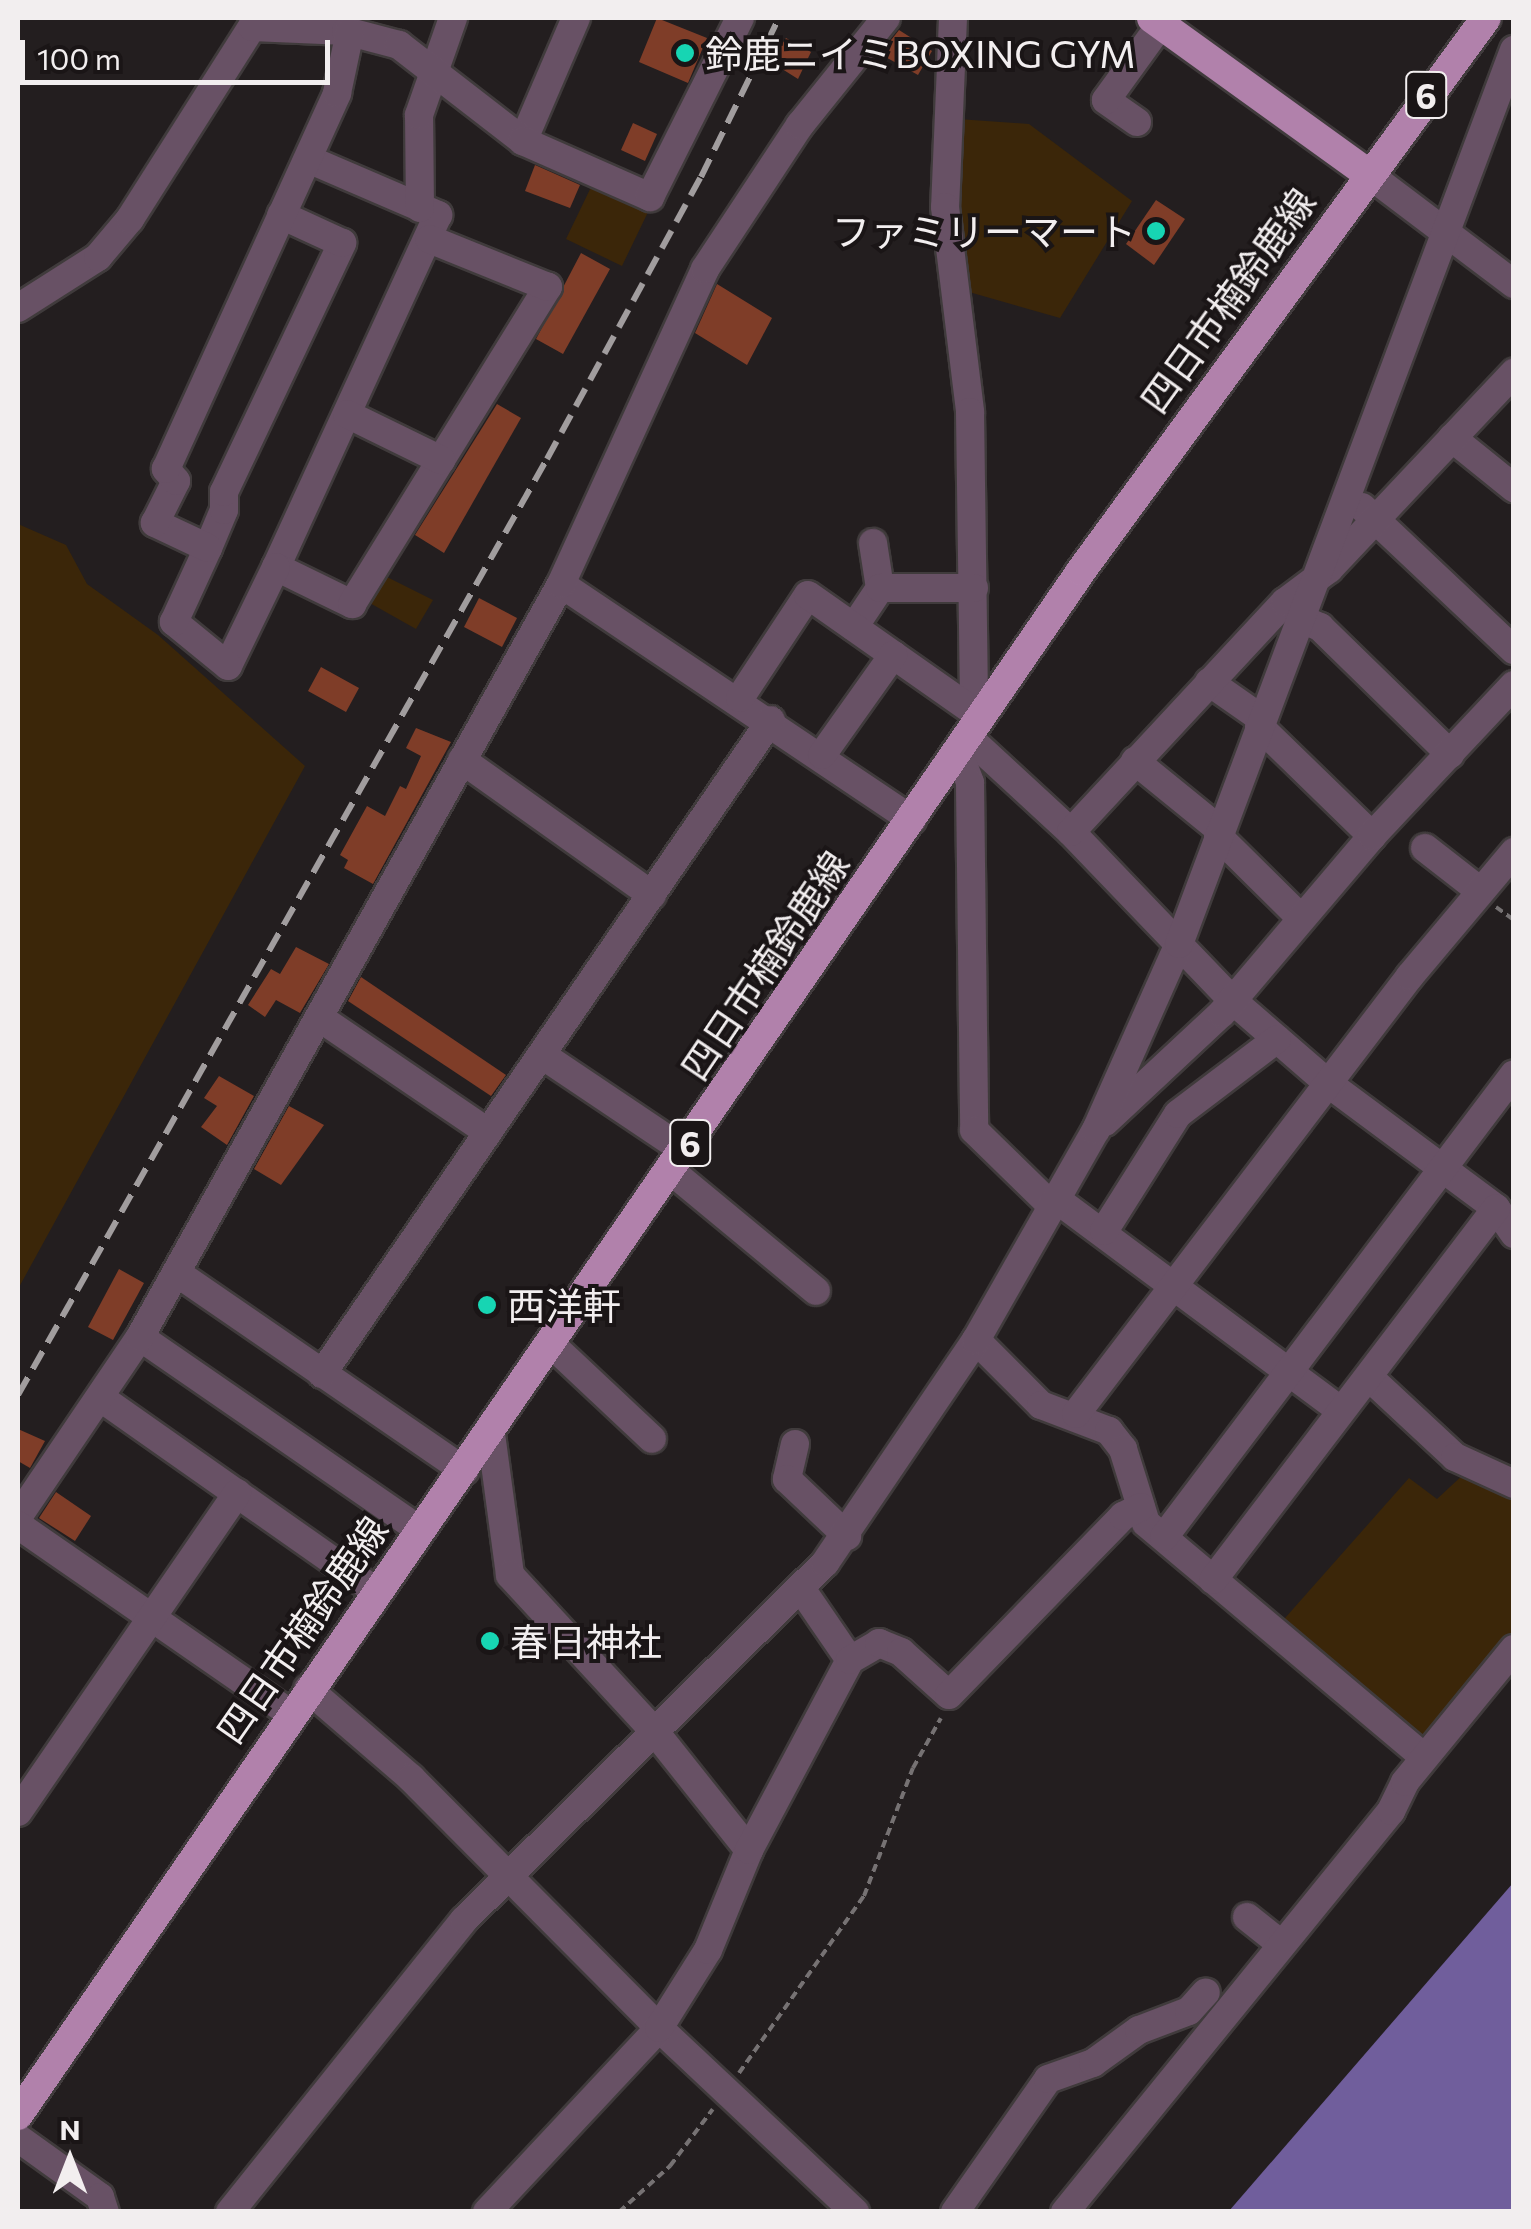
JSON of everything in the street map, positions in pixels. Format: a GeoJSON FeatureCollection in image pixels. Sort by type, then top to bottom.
{"type":"FeatureCollection","features":[{"type":"Feature","properties":{"kind":"main road","name":"四日市楠鈴鹿線"},"geometry":{"type":"LineString","coordinates":[[18,2116],[418,1528],[465,1472],[912,820],[970,729],[1367,173],[1486,18]]}},
{"type":"Feature","properties":{"kind":"main road"},"geometry":{"type":"LineString","coordinates":[[1156,21],[1367,173]]}},
{"type":"Feature","properties":{"kind":"street"},"geometry":{"type":"LineString","coordinates":[[420,208],[419,115],[453,18]]}},
{"type":"Feature","properties":{"kind":"street"},"geometry":{"type":"LineString","coordinates":[[522,141],[576,18]]}},
{"type":"Feature","properties":{"kind":"street"},"geometry":{"type":"LineString","coordinates":[[18,308],[98,257],[164,173],[240,40],[252,26],[269,20],[348,27],[400,45],[436,68],[522,141],[650,197],[740,18]]}},
{"type":"Feature","properties":{"kind":"street"},"geometry":{"type":"LineString","coordinates":[[855,2212],[659,2028],[411,1778],[299,1702],[152,1618],[18,1521],[140,1337],[561,584],[704,269],[800,125],[886,18]]}},
{"type":"Feature","properties":{"kind":"street"},"geometry":{"type":"LineString","coordinates":[[952,18],[945,207],[970,412],[974,588],[970,729],[974,1130],[1054,1202],[1104,1230],[1342,1411]]}},
{"type":"Feature","properties":{"kind":"street"},"geometry":{"type":"LineString","coordinates":[[1137,122],[1106,100],[1156,21]]}},
{"type":"Feature","properties":{"kind":"street"},"geometry":{"type":"LineString","coordinates":[[208,548],[154,524],[176,481],[166,469],[308,159],[349,56],[348,27]]}},
{"type":"Feature","properties":{"kind":"street"},"geometry":{"type":"LineString","coordinates":[[230,2212],[350,2056],[506,1875],[802,1590],[847,1536],[976,1340],[1096,1130],[1179,944],[1514,50]]}},
{"type":"Feature","properties":{"kind":"street"},"geometry":{"type":"LineString","coordinates":[[281,215],[342,243],[224,492],[224,510],[174,622],[228,666],[438,215],[308,159]]}},
{"type":"Feature","properties":{"kind":"street"},"geometry":{"type":"LineString","coordinates":[[1367,173],[1514,284]]}},
{"type":"Feature","properties":{"kind":"street"},"geometry":{"type":"LineString","coordinates":[[276,568],[352,604],[548,287],[430,238]]}},
{"type":"Feature","properties":{"kind":"street"},"geometry":{"type":"LineString","coordinates":[[1070,832],[1285,602],[1316,579],[1514,373]]}},
{"type":"Feature","properties":{"kind":"street"},"geometry":{"type":"LineString","coordinates":[[348,414],[441,460]]}},
{"type":"Feature","properties":{"kind":"street"},"geometry":{"type":"LineString","coordinates":[[1452,438],[1514,488]]}},
{"type":"Feature","properties":{"kind":"street"},"geometry":{"type":"LineString","coordinates":[[1346,492],[1514,650]]}},
{"type":"Feature","properties":{"kind":"street"},"geometry":{"type":"LineString","coordinates":[[854,627],[880,588],[874,544]]}},
{"type":"Feature","properties":{"kind":"street"},"geometry":{"type":"LineString","coordinates":[[561,584],[740,698],[912,820]]}},
{"type":"Feature","properties":{"kind":"street"},"geometry":{"type":"LineString","coordinates":[[880,588],[974,588]]}},
{"type":"Feature","properties":{"kind":"street"},"geometry":{"type":"LineString","coordinates":[[740,698],[808,595],[893,654],[1232,1000],[1329,1084],[1496,1208],[1514,1234]]}},
{"type":"Feature","properties":{"kind":"street"},"geometry":{"type":"LineString","coordinates":[[1301,619],[1320,627],[1450,754]]}},
{"type":"Feature","properties":{"kind":"street"},"geometry":{"type":"LineString","coordinates":[[822,755],[893,654]]}},
{"type":"Feature","properties":{"kind":"street"},"geometry":{"type":"LineString","coordinates":[[1209,682],[1261,722],[1372,836]]}},
{"type":"Feature","properties":{"kind":"street"},"geometry":{"type":"LineString","coordinates":[[1096,1130],[1232,1000],[1372,836],[1514,686]]}},
{"type":"Feature","properties":{"kind":"street"},"geometry":{"type":"LineString","coordinates":[[322,1374],[771,720]]}},
{"type":"Feature","properties":{"kind":"street"},"geometry":{"type":"LineString","coordinates":[[462,760],[652,895]]}},
{"type":"Feature","properties":{"kind":"street"},"geometry":{"type":"LineString","coordinates":[[1135,761],[1219,833],[1301,918]]}},
{"type":"Feature","properties":{"kind":"street"},"geometry":{"type":"LineString","coordinates":[[1425,848],[1479,890]]}},
{"type":"Feature","properties":{"kind":"street"},"geometry":{"type":"LineString","coordinates":[[1076,1414],[1479,890],[1514,852]]}},
{"type":"Feature","properties":{"kind":"street"},"geometry":{"type":"LineString","coordinates":[[320,1018],[488,1132]]}},
{"type":"Feature","properties":{"kind":"street"},"geometry":{"type":"LineString","coordinates":[[1104,1230],[1178,1114],[1277,1039]]}},
{"type":"Feature","properties":{"kind":"street"},"geometry":{"type":"LineString","coordinates":[[542,1055],[678,1161],[816,1291]]}},
{"type":"Feature","properties":{"kind":"street"},"geometry":{"type":"LineString","coordinates":[[1164,1537],[1514,1074]]}},
{"type":"Feature","properties":{"kind":"street"},"geometry":{"type":"LineString","coordinates":[[1213,1580],[1496,1208]]}},
{"type":"Feature","properties":{"kind":"street"},"geometry":{"type":"LineString","coordinates":[[177,1273],[465,1472]]}},
{"type":"Feature","properties":{"kind":"street"},"geometry":{"type":"LineString","coordinates":[[140,1337],[418,1528]]}},
{"type":"Feature","properties":{"kind":"street"},"geometry":{"type":"LineString","coordinates":[[976,1340],[1041,1405],[1076,1414],[1109,1432],[1123,1449],[1146,1523],[1424,1757]]}},
{"type":"Feature","properties":{"kind":"street"},"geometry":{"type":"LineString","coordinates":[[552,1345],[652,1440]]}},
{"type":"Feature","properties":{"kind":"street"},"geometry":{"type":"LineString","coordinates":[[1370,1378],[1456,1457],[1514,1484]]}},
{"type":"Feature","properties":{"kind":"street"},"geometry":{"type":"LineString","coordinates":[[101,1398],[376,1591]]}},
{"type":"Feature","properties":{"kind":"street"},"geometry":{"type":"LineString","coordinates":[[491,1434],[510,1575],[655,1732],[748,1850]]}},
{"type":"Feature","properties":{"kind":"street"},"geometry":{"type":"LineString","coordinates":[[794,1444],[788,1479],[847,1536]]}},
{"type":"Feature","properties":{"kind":"street"},"geometry":{"type":"LineString","coordinates":[[18,1812],[237,1494]]}},
{"type":"Feature","properties":{"kind":"street"},"geometry":{"type":"LineString","coordinates":[[486,2212],[659,2028],[708,1950],[748,1850],[850,1660],[878,1643],[901,1652],[949,1695],[1123,1516],[1141,1507]]}},
{"type":"Feature","properties":{"kind":"street"},"geometry":{"type":"LineString","coordinates":[[802,1590],[850,1660]]}},
{"type":"Feature","properties":{"kind":"street"},"geometry":{"type":"LineString","coordinates":[[955,2212],[1048,2080],[1093,2063],[1138,2030],[1188,2011],[1281,1944],[1391,1811],[1424,1757],[1514,1649]]}},
{"type":"Feature","properties":{"kind":"street"},"geometry":{"type":"LineString","coordinates":[[1247,1917],[1281,1944]]}},
{"type":"Feature","properties":{"kind":"street"},"geometry":{"type":"LineString","coordinates":[[1065,2212],[1209,1994]]}},
{"type":"Feature","properties":{"kind":"street"},"geometry":{"type":"LineString","coordinates":[[18,2138],[100,2197],[104,2212]]}},
{"type":"Feature","properties":{"kind":"path"},"geometry":{"type":"LineString","coordinates":[[619,2212],[670,2166],[864,1896],[949,1695]]}},
{"type":"Feature","properties":{"kind":"shaded area"},"geometry":{"type":"Polygon","coordinates":[[[958,119],[1029,124],[1132,201],[1060,318],[962,290],[955,229],[958,119]]]}},
{"type":"Feature","properties":{"kind":"shaded area"},"geometry":{"type":"Polygon","coordinates":[[[593,183],[649,210],[622,266],[566,239],[593,183]]]}},
{"type":"Feature","properties":{"kind":"shaded area"},"geometry":{"type":"Polygon","coordinates":[[[18,524],[66,545],[87,584],[158,635],[305,766],[18,1289],[18,524]]]}},
{"type":"Feature","properties":{"kind":"shaded area"},"geometry":{"type":"Polygon","coordinates":[[[385,576],[433,600],[416,629],[368,602],[385,576]]]}},
{"type":"Feature","properties":{"kind":"shaded area"},"geometry":{"type":"Polygon","coordinates":[[[1465,1473],[1513,1496],[1513,1632],[1420,1746],[1278,1626],[1409,1478],[1437,1499],[1465,1473]]]}},
{"type":"Feature","properties":{"kind":"shaded area"},"geometry":{"type":"Polygon","coordinates":[[[1513,1883],[1513,2211],[1229,2211],[1513,1883]]]}},
{"type":"Feature","properties":{"kind":"building"},"geometry":{"type":"Polygon","coordinates":[[[657,18],[707,38],[688,83],[639,62],[657,18]]]}},
{"type":"Feature","properties":{"kind":"building"},"geometry":{"type":"Polygon","coordinates":[[[899,30],[932,51],[918,75],[880,54],[899,30]]]}},
{"type":"Feature","properties":{"kind":"building"},"geometry":{"type":"Polygon","coordinates":[[[786,38],[811,52],[798,79],[771,62],[786,38]]]}},
{"type":"Feature","properties":{"kind":"building"},"geometry":{"type":"Polygon","coordinates":[[[633,123],[657,134],[645,161],[621,150],[633,123]]]}},
{"type":"Feature","properties":{"kind":"building"},"geometry":{"type":"Polygon","coordinates":[[[535,165],[580,185],[570,208],[525,191],[535,165]]]}},
{"type":"Feature","properties":{"kind":"building","name":"ファミリーマート"},"geometry":{"type":"Polygon","coordinates":[[[1156,200],[1185,219],[1154,265],[1126,244],[1156,200]]]}},
{"type":"Feature","properties":{"kind":"building"},"geometry":{"type":"Polygon","coordinates":[[[581,253],[610,269],[563,354],[536,339],[581,253]]]}},
{"type":"Feature","properties":{"kind":"building"},"geometry":{"type":"Polygon","coordinates":[[[717,284],[772,318],[747,365],[695,333],[717,284]]]}},
{"type":"Feature","properties":{"kind":"building"},"geometry":{"type":"Polygon","coordinates":[[[497,404],[521,418],[444,553],[415,535],[497,404]]]}},
{"type":"Feature","properties":{"kind":"building"},"geometry":{"type":"Polygon","coordinates":[[[479,598],[517,618],[502,647],[464,627],[479,598]]]}},
{"type":"Feature","properties":{"kind":"building"},"geometry":{"type":"Polygon","coordinates":[[[321,667],[359,688],[346,712],[308,691],[321,667]]]}},
{"type":"Feature","properties":{"kind":"building"},"geometry":{"type":"Polygon","coordinates":[[[416,728],[451,742],[373,884],[344,868],[348,860],[340,855],[367,806],[385,816],[400,786],[406,789],[421,756],[406,748],[416,728]]]}},
{"type":"Feature","properties":{"kind":"building"},"geometry":{"type":"Polygon","coordinates":[[[296,947],[329,964],[300,1013],[276,1000],[265,1017],[248,1005],[271,969],[280,974],[296,947]]]}},
{"type":"Feature","properties":{"kind":"building"},"geometry":{"type":"Polygon","coordinates":[[[361,977],[506,1075],[491,1096],[348,1001],[361,977]]]}},
{"type":"Feature","properties":{"kind":"building"},"geometry":{"type":"Polygon","coordinates":[[[219,1076],[254,1096],[227,1145],[201,1127],[217,1106],[204,1098],[219,1076]]]}},
{"type":"Feature","properties":{"kind":"building"},"geometry":{"type":"Polygon","coordinates":[[[289,1106],[324,1125],[281,1185],[254,1169],[289,1106]]]}},
{"type":"Feature","properties":{"kind":"building"},"geometry":{"type":"Polygon","coordinates":[[[119,1269],[144,1283],[113,1340],[88,1327],[119,1269]]]}},
{"type":"Feature","properties":{"kind":"building"},"geometry":{"type":"Polygon","coordinates":[[[18,1429],[45,1441],[30,1468],[18,1461],[18,1429]]]}},
{"type":"Feature","properties":{"kind":"building"},"geometry":{"type":"Polygon","coordinates":[[[56,1492],[91,1516],[75,1541],[39,1518],[56,1492]]]}},
{"type":"Feature","properties":{"kind":"railway"},"geometry":{"type":"LineString","coordinates":[[18,1395],[547,459],[701,177],[779,18]]}},
{"type":"Feature","properties":{"kind":"place","name":"鈴鹿ニイミBOXING GYM"},"geometry":{"type":"Point","coordinates":[685,53]}},
{"type":"Feature","properties":{"kind":"place","name":"ファミリーマート"},"geometry":{"type":"Point","coordinates":[1156,231]}},
{"type":"Feature","properties":{"kind":"place","name":"西洋軒"},"geometry":{"type":"Point","coordinates":[487,1305]}},
{"type":"Feature","properties":{"kind":"place","name":"春日神社"},"geometry":{"type":"Point","coordinates":[490,1641]}}]}
